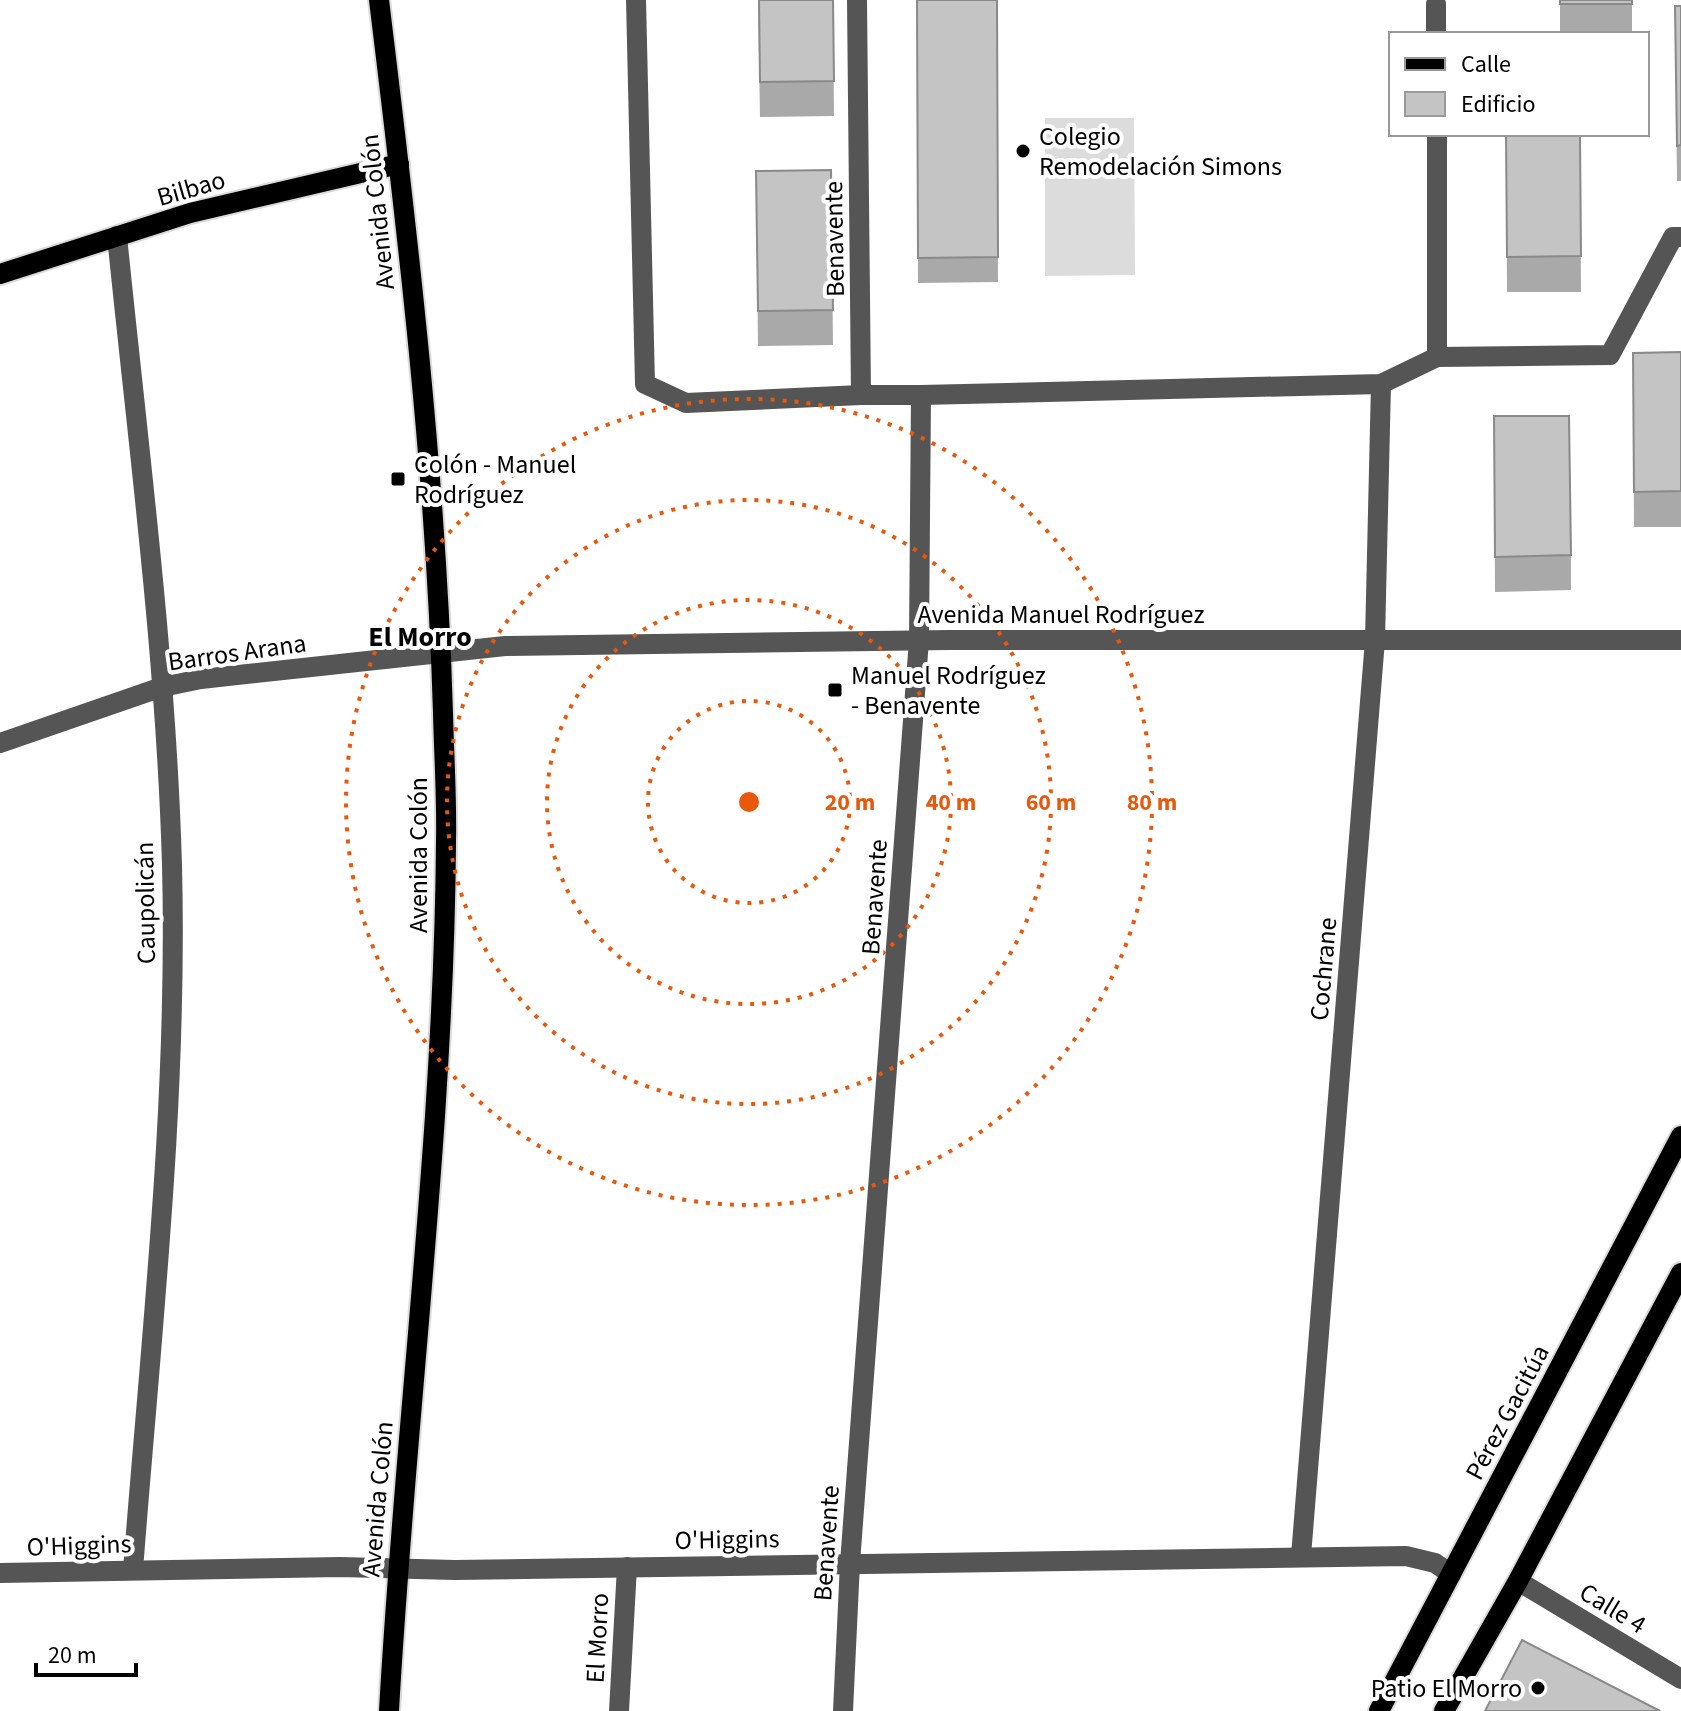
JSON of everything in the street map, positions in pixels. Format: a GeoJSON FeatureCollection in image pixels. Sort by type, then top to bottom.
{"type":"FeatureCollection","features":[{"type":"Feature","properties":{"kind":"main road","name":"Avenida Colón"},"geometry":{"type":"LineString","coordinates":[[379,0],[424,412],[441,653],[447,838],[443,993],[434,1151],[397,1568],[389,1711]]}},
{"type":"Feature","properties":{"kind":"main road","name":"Bilbao"},"geometry":{"type":"LineString","coordinates":[[0,274],[117,236],[261,195],[399,164]]}},
{"type":"Feature","properties":{"kind":"main road","name":"Pérez Gacitúa"},"geometry":{"type":"LineString","coordinates":[[1379,1711],[1681,1136]]}},
{"type":"Feature","properties":{"kind":"main road"},"geometry":{"type":"LineString","coordinates":[[1444,1711],[1518,1581],[1681,1273]]}},
{"type":"Feature","properties":{"kind":"street"},"geometry":{"type":"LineString","coordinates":[[636,0],[645,384],[686,403],[861,395],[1381,384],[1437,357],[1610,355],[1673,237],[1681,237]]}},
{"type":"Feature","properties":{"kind":"street","name":"Benavente"},"geometry":{"type":"LineString","coordinates":[[857,0],[861,395]]}},
{"type":"Feature","properties":{"kind":"street"},"geometry":{"type":"LineString","coordinates":[[1436,4],[1436,32]]}},
{"type":"Feature","properties":{"kind":"street"},"geometry":{"type":"LineString","coordinates":[[1437,136],[1437,357]]}},
{"type":"Feature","properties":{"kind":"street","name":"Caupolicán"},"geometry":{"type":"LineString","coordinates":[[117,236],[162,687],[172,867],[168,1116],[133,1570]]}},
{"type":"Feature","properties":{"kind":"street","name":"Cochrane"},"geometry":{"type":"LineString","coordinates":[[1301,1556],[1375,640],[1381,384]]}},
{"type":"Feature","properties":{"kind":"street","name":"Benavente"},"geometry":{"type":"LineString","coordinates":[[843,1711],[850,1563],[919,640],[921,395]]}},
{"type":"Feature","properties":{"kind":"street","name":"Avenida Manuel Rodríguez"},"geometry":{"type":"LineString","coordinates":[[441,653],[505,646],[919,640],[1681,640]]}},
{"type":"Feature","properties":{"kind":"street","name":"Barros Arana"},"geometry":{"type":"LineString","coordinates":[[0,743],[162,687],[201,679],[441,653]]}},
{"type":"Feature","properties":{"kind":"street","name":"O'Higgins"},"geometry":{"type":"LineString","coordinates":[[0,1573],[1406,1556],[1435,1563],[1451,1574]]}},
{"type":"Feature","properties":{"kind":"street","name":"El Morro"},"geometry":{"type":"LineString","coordinates":[[619,1711],[627,1567]]}},
{"type":"Feature","properties":{"kind":"street","name":"Calle 4"},"geometry":{"type":"LineString","coordinates":[[1518,1581],[1681,1679]]}},
{"type":"Feature","properties":{"kind":"shaded area"},"geometry":{"type":"Polygon","coordinates":[[[1045,118],[1134,118],[1135,275],[1045,276],[1045,118]]]}},
{"type":"Feature","properties":{"kind":"building"},"geometry":{"type":"Polygon","coordinates":[[[759,0],[833,0],[834,81],[760,82],[759,0]]]}},
{"type":"Feature","properties":{"kind":"building"},"geometry":{"type":"Polygon","coordinates":[[[917,0],[997,0],[998,257],[918,258],[917,0]]]}},
{"type":"Feature","properties":{"kind":"building"},"geometry":{"type":"Polygon","coordinates":[[[1560,0],[1632,0],[1632,4],[1560,4],[1560,0]]]}},
{"type":"Feature","properties":{"kind":"building"},"geometry":{"type":"Polygon","coordinates":[[[1675,6],[1681,6],[1681,145],[1677,146],[1675,6]]]}},
{"type":"Feature","properties":{"kind":"building"},"geometry":{"type":"Polygon","coordinates":[[[1506,136],[1580,136],[1581,256],[1507,257],[1506,136]]]}},
{"type":"Feature","properties":{"kind":"building"},"geometry":{"type":"Polygon","coordinates":[[[831,170],[833,310],[758,311],[756,171],[831,170]]]}},
{"type":"Feature","properties":{"kind":"building"},"geometry":{"type":"Polygon","coordinates":[[[1681,352],[1681,491],[1634,492],[1633,353],[1681,352]]]}},
{"type":"Feature","properties":{"kind":"building"},"geometry":{"type":"Polygon","coordinates":[[[1494,416],[1569,416],[1571,555],[1495,557],[1494,416]]]}},
{"type":"Feature","properties":{"kind":"building"},"geometry":{"type":"Polygon","coordinates":[[[1522,1640],[1660,1711],[1485,1711],[1522,1640]]]}},
{"type":"Feature","properties":{"kind":"place","name":"Colegio Remodelación Simons"},"geometry":{"type":"Point","coordinates":[1023,151]}},
{"type":"Feature","properties":{"kind":"place","name":"Colón - Manuel Rodríguez"},"geometry":{"type":"Point","coordinates":[398,479]}},
{"type":"Feature","properties":{"kind":"place","name":"Manuel Rodríguez - Benavente"},"geometry":{"type":"Point","coordinates":[835,690]}},
{"type":"Feature","properties":{"kind":"place","name":"Patio El Morro"},"geometry":{"type":"Point","coordinates":[1538,1688]}},
{"type":"Feature","properties":{"kind":"district","name":"El Morro"},"geometry":{"type":"Point","coordinates":[420,636]}}]}
